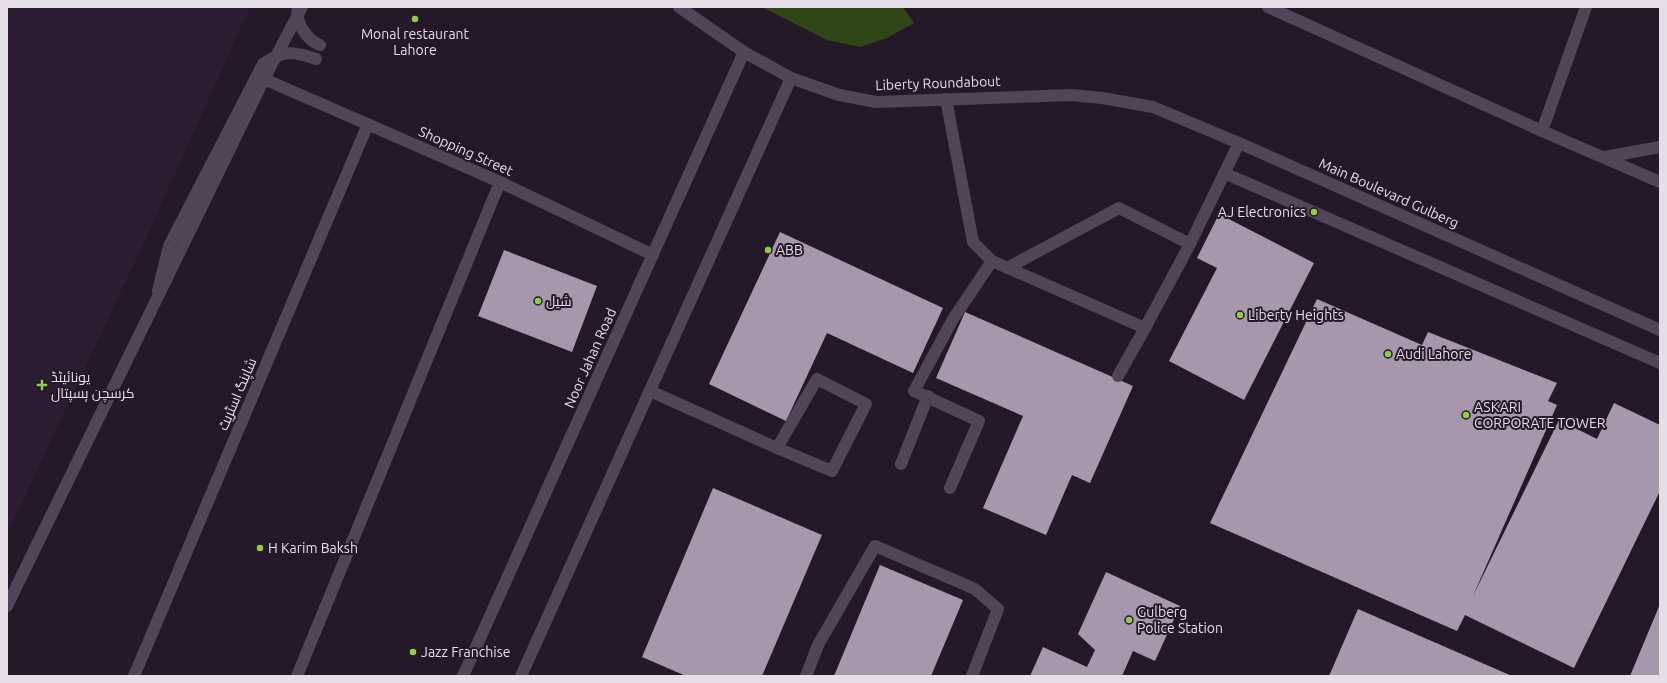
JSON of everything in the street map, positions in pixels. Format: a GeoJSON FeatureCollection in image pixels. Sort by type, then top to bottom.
{"type":"FeatureCollection","features":[{"type":"Feature","properties":{"kind":"street"},"geometry":{"type":"LineString","coordinates":[[298,7],[297,14],[302,28],[313,42],[320,44]]}},
{"type":"Feature","properties":{"kind":"street"},"geometry":{"type":"LineString","coordinates":[[7,606],[264,79],[302,7]]}},
{"type":"Feature","properties":{"kind":"street","name":"Liberty Roundabout"},"geometry":{"type":"LineString","coordinates":[[679,7],[744,52],[791,78],[839,95],[876,102],[1072,94],[1102,98]]}},
{"type":"Feature","properties":{"kind":"street"},"geometry":{"type":"LineString","coordinates":[[1268,7],[1542,131],[1660,182]]}},
{"type":"Feature","properties":{"kind":"street"},"geometry":{"type":"LineString","coordinates":[[1542,131],[1586,7]]}},
{"type":"Feature","properties":{"kind":"street"},"geometry":{"type":"LineString","coordinates":[[155,302],[169,246],[263,64],[275,56],[293,52],[316,59]]}},
{"type":"Feature","properties":{"kind":"street","name":"Noor Jahan Road"},"geometry":{"type":"LineString","coordinates":[[463,676],[744,52]]}},
{"type":"Feature","properties":{"kind":"street"},"geometry":{"type":"LineString","coordinates":[[521,676],[791,78]]}},
{"type":"Feature","properties":{"kind":"street","name":"Shopping Street"},"geometry":{"type":"LineString","coordinates":[[264,79],[500,182],[653,255]]}},
{"type":"Feature","properties":{"kind":"street","name":"Main Boulevard Gulberg"},"geometry":{"type":"LineString","coordinates":[[1102,98],[1153,107],[1239,143],[1660,330]]}},
{"type":"Feature","properties":{"kind":"street"},"geometry":{"type":"LineString","coordinates":[[946,99],[973,242],[992,261],[1145,328]]}},
{"type":"Feature","properties":{"kind":"street","name":"شاپنگ اسٹریٹ"},"geometry":{"type":"LineString","coordinates":[[134,676],[368,124]]}},
{"type":"Feature","properties":{"kind":"street"},"geometry":{"type":"LineString","coordinates":[[1118,376],[1190,244],[1239,143]]}},
{"type":"Feature","properties":{"kind":"street"},"geometry":{"type":"LineString","coordinates":[[1605,157],[1660,147]]}},
{"type":"Feature","properties":{"kind":"street"},"geometry":{"type":"LineString","coordinates":[[1224,174],[1660,363]]}},
{"type":"Feature","properties":{"kind":"street"},"geometry":{"type":"LineString","coordinates":[[297,676],[500,182]]}},
{"type":"Feature","properties":{"kind":"street"},"geometry":{"type":"LineString","coordinates":[[1007,268],[1119,208],[1190,244]]}},
{"type":"Feature","properties":{"kind":"street"},"geometry":{"type":"LineString","coordinates":[[950,488],[979,421],[928,396],[914,391],[953,319],[992,261]]}},
{"type":"Feature","properties":{"kind":"street"},"geometry":{"type":"LineString","coordinates":[[650,391],[777,448],[832,471],[866,404],[817,379],[777,448]]}},
{"type":"Feature","properties":{"kind":"street"},"geometry":{"type":"LineString","coordinates":[[901,464],[928,396]]}},
{"type":"Feature","properties":{"kind":"street"},"geometry":{"type":"LineString","coordinates":[[806,676],[818,645],[875,546],[975,589],[998,609],[972,676]]}},
{"type":"Feature","properties":{"kind":"shaded area","name":"یونائیٹڈ کرسچن ہسپتال"},"geometry":{"type":"Polygon","coordinates":[[[7,7],[250,7],[147,236],[7,534],[7,7]]]}},
{"type":"Feature","properties":{"kind":"green space"},"geometry":{"type":"Polygon","coordinates":[[[762,7],[903,7],[914,23],[887,38],[860,47],[827,40],[762,7]]]}},
{"type":"Feature","properties":{"kind":"building","name":"Liberty Heights"},"geometry":{"type":"Polygon","coordinates":[[[1219,214],[1314,263],[1244,400],[1169,361],[1217,268],[1197,258],[1219,214]]]}},
{"type":"Feature","properties":{"kind":"building"},"geometry":{"type":"Polygon","coordinates":[[[780,232],[943,308],[913,373],[827,333],[786,421],[709,384],[780,232]]]}},
{"type":"Feature","properties":{"kind":"building","name":"شیل"},"geometry":{"type":"Polygon","coordinates":[[[504,250],[597,286],[572,352],[478,316],[504,250]]]}},
{"type":"Feature","properties":{"kind":"building"},"geometry":{"type":"Polygon","coordinates":[[[1317,299],[1422,345],[1428,332],[1557,383],[1548,401],[1557,405],[1472,598],[1559,420],[1597,439],[1614,403],[1660,425],[1660,491],[1574,668],[1465,615],[1457,631],[1210,523],[1317,299]]]}},
{"type":"Feature","properties":{"kind":"building"},"geometry":{"type":"Polygon","coordinates":[[[965,312],[1133,386],[1090,483],[1072,475],[1046,535],[983,508],[1023,416],[936,378],[965,312]]]}},
{"type":"Feature","properties":{"kind":"building"},"geometry":{"type":"Polygon","coordinates":[[[713,488],[822,535],[762,676],[686,676],[642,657],[713,488]]]}},
{"type":"Feature","properties":{"kind":"building"},"geometry":{"type":"Polygon","coordinates":[[[880,565],[963,600],[931,676],[834,676],[880,565]]]}},
{"type":"Feature","properties":{"kind":"building","name":"Gulberg Police Station"},"geometry":{"type":"Polygon","coordinates":[[[1106,572],[1180,606],[1155,661],[1133,651],[1122,676],[1030,676],[1043,647],[1087,667],[1095,650],[1078,634],[1106,572]]]}},
{"type":"Feature","properties":{"kind":"building"},"geometry":{"type":"Polygon","coordinates":[[[1660,604],[1660,676],[1630,676],[1660,604]]]}},
{"type":"Feature","properties":{"kind":"building"},"geometry":{"type":"Polygon","coordinates":[[[1358,609],[1512,676],[1329,676],[1358,609]]]}},
{"type":"Feature","properties":{"kind":"place","name":"Monal restaurant Lahore"},"geometry":{"type":"Point","coordinates":[415,19]}},
{"type":"Feature","properties":{"kind":"place","name":"AJ Electronics"},"geometry":{"type":"Point","coordinates":[1314,212]}},
{"type":"Feature","properties":{"kind":"place","name":"ABB"},"geometry":{"type":"Point","coordinates":[768,250]}},
{"type":"Feature","properties":{"kind":"place","name":"شیل"},"geometry":{"type":"Point","coordinates":[538,301]}},
{"type":"Feature","properties":{"kind":"place","name":"Liberty Heights"},"geometry":{"type":"Point","coordinates":[1240,315]}},
{"type":"Feature","properties":{"kind":"place","name":"Audi Lahore"},"geometry":{"type":"Point","coordinates":[1388,354]}},
{"type":"Feature","properties":{"kind":"place","name":"یونائیٹڈ کرسچن ہسپتال"},"geometry":{"type":"Point","coordinates":[42,385]}},
{"type":"Feature","properties":{"kind":"place","name":"ASKARI CORPORATE TOWER"},"geometry":{"type":"Point","coordinates":[1466,415]}},
{"type":"Feature","properties":{"kind":"place","name":"H Karim Baksh"},"geometry":{"type":"Point","coordinates":[260,548]}},
{"type":"Feature","properties":{"kind":"place","name":"Gulberg Police Station"},"geometry":{"type":"Point","coordinates":[1129,620]}},
{"type":"Feature","properties":{"kind":"place","name":"Jazz Franchise"},"geometry":{"type":"Point","coordinates":[413,652]}}]}
